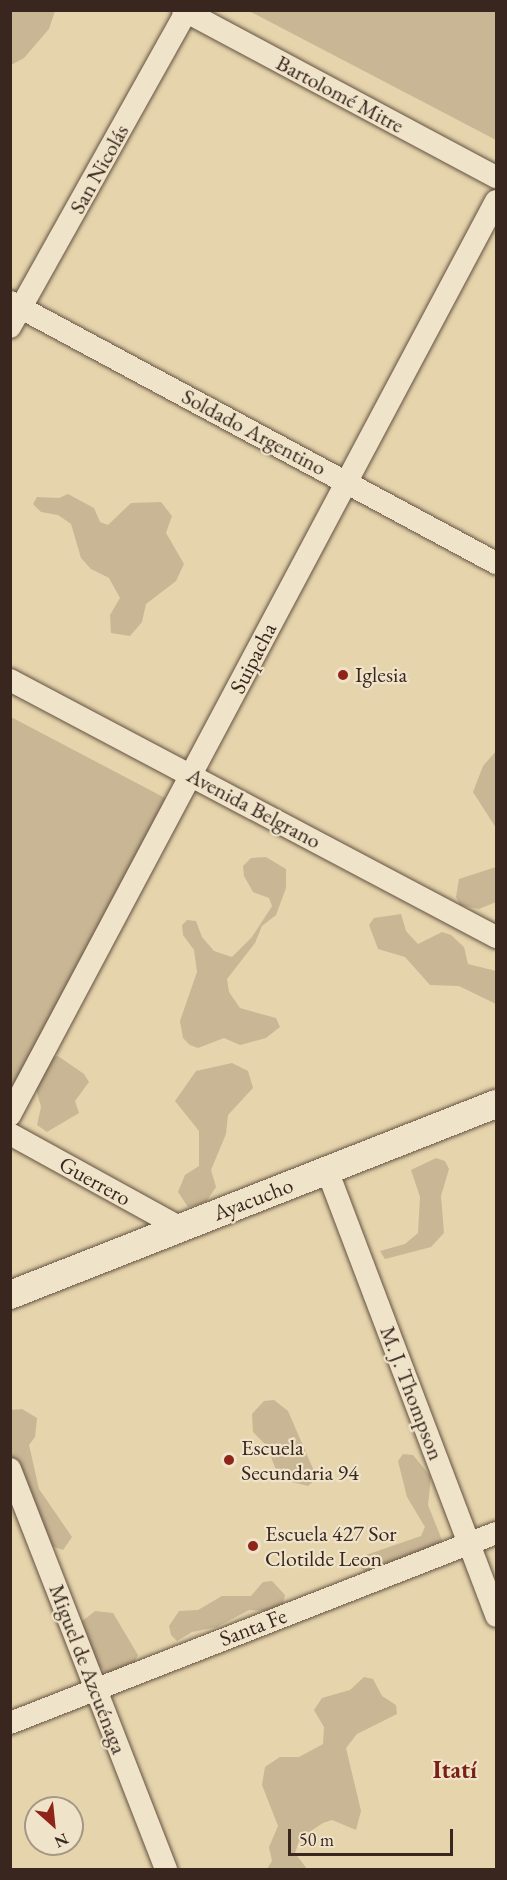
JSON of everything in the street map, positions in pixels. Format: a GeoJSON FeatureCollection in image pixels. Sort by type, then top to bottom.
{"type":"FeatureCollection","features":[{"type":"Feature","properties":{"kind":"street","name":"Bartolomé Mitre"},"geometry":{"type":"LineString","coordinates":[[185,11],[496,177]]}},
{"type":"Feature","properties":{"kind":"street","name":"San Nicolás"},"geometry":{"type":"LineString","coordinates":[[14,312],[185,11]]}},
{"type":"Feature","properties":{"kind":"street","name":"Suipacha"},"geometry":{"type":"LineString","coordinates":[[10,1115],[193,776],[344,480],[496,201]]}},
{"type":"Feature","properties":{"kind":"street","name":"Soldado Argentino"},"geometry":{"type":"LineString","coordinates":[[14,312],[344,480],[496,563]]}},
{"type":"Feature","properties":{"kind":"street","name":"Avenida Belgrano"},"geometry":{"type":"LineString","coordinates":[[10,680],[496,937]]}},
{"type":"Feature","properties":{"kind":"street","name":"Ayacucho"},"geometry":{"type":"LineString","coordinates":[[10,1295],[496,1104]]}},
{"type":"Feature","properties":{"kind":"street","name":"Guerrero"},"geometry":{"type":"LineString","coordinates":[[10,1134],[179,1227]]}},
{"type":"Feature","properties":{"kind":"street","name":"M. J. Thompson"},"geometry":{"type":"LineString","coordinates":[[327,1170],[496,1616]]}},
{"type":"Feature","properties":{"kind":"street","name":"Miguel de Azcuénaga"},"geometry":{"type":"LineString","coordinates":[[10,1469],[166,1869]]}},
{"type":"Feature","properties":{"kind":"street","name":"Santa Fe"},"geometry":{"type":"LineString","coordinates":[[10,1723],[496,1533]]}},
{"type":"Feature","properties":{"kind":"shaded area"},"geometry":{"type":"Polygon","coordinates":[[[11,10],[55,11],[49,29],[24,58],[11,65],[11,10]]]}},
{"type":"Feature","properties":{"kind":"shaded area"},"geometry":{"type":"Polygon","coordinates":[[[249,11],[496,11],[496,140],[249,11]]]}},
{"type":"Feature","properties":{"kind":"shaded area"},"geometry":{"type":"Polygon","coordinates":[[[68,494],[94,508],[100,522],[108,525],[131,503],[161,502],[172,516],[166,533],[184,564],[176,581],[146,604],[142,622],[130,636],[111,633],[110,615],[120,598],[109,578],[91,569],[81,558],[71,524],[58,515],[41,512],[33,504],[37,497],[59,498],[68,494]]]}},
{"type":"Feature","properties":{"kind":"shaded area"},"geometry":{"type":"Polygon","coordinates":[[[11,717],[167,799],[11,1094],[11,717]]]}},
{"type":"Feature","properties":{"kind":"shaded area"},"geometry":{"type":"Polygon","coordinates":[[[496,751],[496,828],[473,792],[483,766],[496,751]]]}},
{"type":"Feature","properties":{"kind":"shaded area"},"geometry":{"type":"Polygon","coordinates":[[[266,857],[286,869],[286,888],[276,915],[262,926],[255,943],[227,979],[229,992],[240,1008],[276,1018],[280,1027],[266,1038],[240,1045],[224,1038],[198,1048],[190,1045],[183,1038],[180,1021],[197,972],[194,950],[183,935],[182,925],[187,920],[196,921],[202,937],[214,951],[232,957],[252,937],[272,906],[269,898],[253,892],[244,876],[243,866],[251,858],[266,857]]]}},
{"type":"Feature","properties":{"kind":"shaded area"},"geometry":{"type":"Polygon","coordinates":[[[496,867],[496,902],[479,909],[460,905],[456,897],[459,879],[496,867]]]}},
{"type":"Feature","properties":{"kind":"shaded area"},"geometry":{"type":"Polygon","coordinates":[[[401,914],[406,931],[418,944],[442,932],[451,935],[464,947],[468,964],[496,971],[496,1004],[459,986],[430,985],[405,957],[378,949],[369,925],[374,918],[401,914]]]}},
{"type":"Feature","properties":{"kind":"shaded area"},"geometry":{"type":"Polygon","coordinates":[[[58,1056],[84,1074],[89,1082],[75,1101],[79,1113],[47,1132],[37,1125],[41,1107],[35,1085],[53,1057],[58,1056]]]}},
{"type":"Feature","properties":{"kind":"shaded area"},"geometry":{"type":"Polygon","coordinates":[[[232,1063],[248,1071],[253,1088],[228,1115],[226,1134],[211,1170],[216,1187],[206,1202],[188,1207],[178,1192],[185,1175],[199,1166],[199,1131],[175,1101],[196,1071],[232,1063]]]}},
{"type":"Feature","properties":{"kind":"shaded area"},"geometry":{"type":"Polygon","coordinates":[[[436,1158],[445,1161],[449,1169],[441,1196],[444,1233],[431,1247],[385,1259],[380,1251],[405,1244],[418,1233],[420,1197],[411,1170],[436,1158]]]}},
{"type":"Feature","properties":{"kind":"shaded area"},"geometry":{"type":"Polygon","coordinates":[[[274,1400],[288,1411],[314,1471],[315,1480],[308,1486],[280,1479],[266,1445],[253,1432],[252,1414],[264,1401],[274,1400]]]}},
{"type":"Feature","properties":{"kind":"shaded area"},"geometry":{"type":"Polygon","coordinates":[[[22,1409],[37,1418],[35,1437],[29,1445],[39,1489],[72,1537],[63,1550],[45,1544],[11,1455],[10,1410],[22,1409]]]}},
{"type":"Feature","properties":{"kind":"shaded area"},"geometry":{"type":"Polygon","coordinates":[[[403,1454],[413,1455],[431,1477],[428,1505],[442,1540],[437,1548],[367,1573],[361,1568],[361,1559],[366,1555],[421,1536],[425,1527],[407,1497],[398,1461],[403,1454]]]}},
{"type":"Feature","properties":{"kind":"shaded area"},"geometry":{"type":"Polygon","coordinates":[[[272,1581],[285,1595],[283,1604],[266,1611],[249,1610],[217,1627],[192,1632],[177,1641],[171,1635],[169,1626],[179,1611],[198,1610],[222,1596],[251,1596],[263,1582],[272,1581]]]}},
{"type":"Feature","properties":{"kind":"shaded area"},"geometry":{"type":"Polygon","coordinates":[[[95,1611],[113,1613],[138,1655],[134,1663],[109,1675],[90,1658],[80,1623],[95,1611]]]}},
{"type":"Feature","properties":{"kind":"shaded area"},"geometry":{"type":"Polygon","coordinates":[[[364,1677],[373,1679],[382,1696],[396,1705],[397,1714],[357,1734],[346,1748],[361,1811],[356,1830],[332,1820],[323,1823],[300,1838],[295,1853],[307,1869],[267,1869],[272,1861],[269,1847],[278,1826],[262,1785],[265,1767],[280,1757],[299,1757],[323,1744],[324,1727],[314,1710],[322,1698],[350,1690],[364,1677]]]}},
{"type":"Feature","properties":{"kind":"place","name":"Iglesia"},"geometry":{"type":"Point","coordinates":[343,675]}},
{"type":"Feature","properties":{"kind":"place","name":"Escuela Secundaria 94"},"geometry":{"type":"Point","coordinates":[229,1460]}},
{"type":"Feature","properties":{"kind":"place","name":"Escuela 427 Sor Clotilde Leon"},"geometry":{"type":"Point","coordinates":[253,1546]}},
{"type":"Feature","properties":{"kind":"district","name":"Itatí"},"geometry":{"type":"Point","coordinates":[455,1770]}}]}
